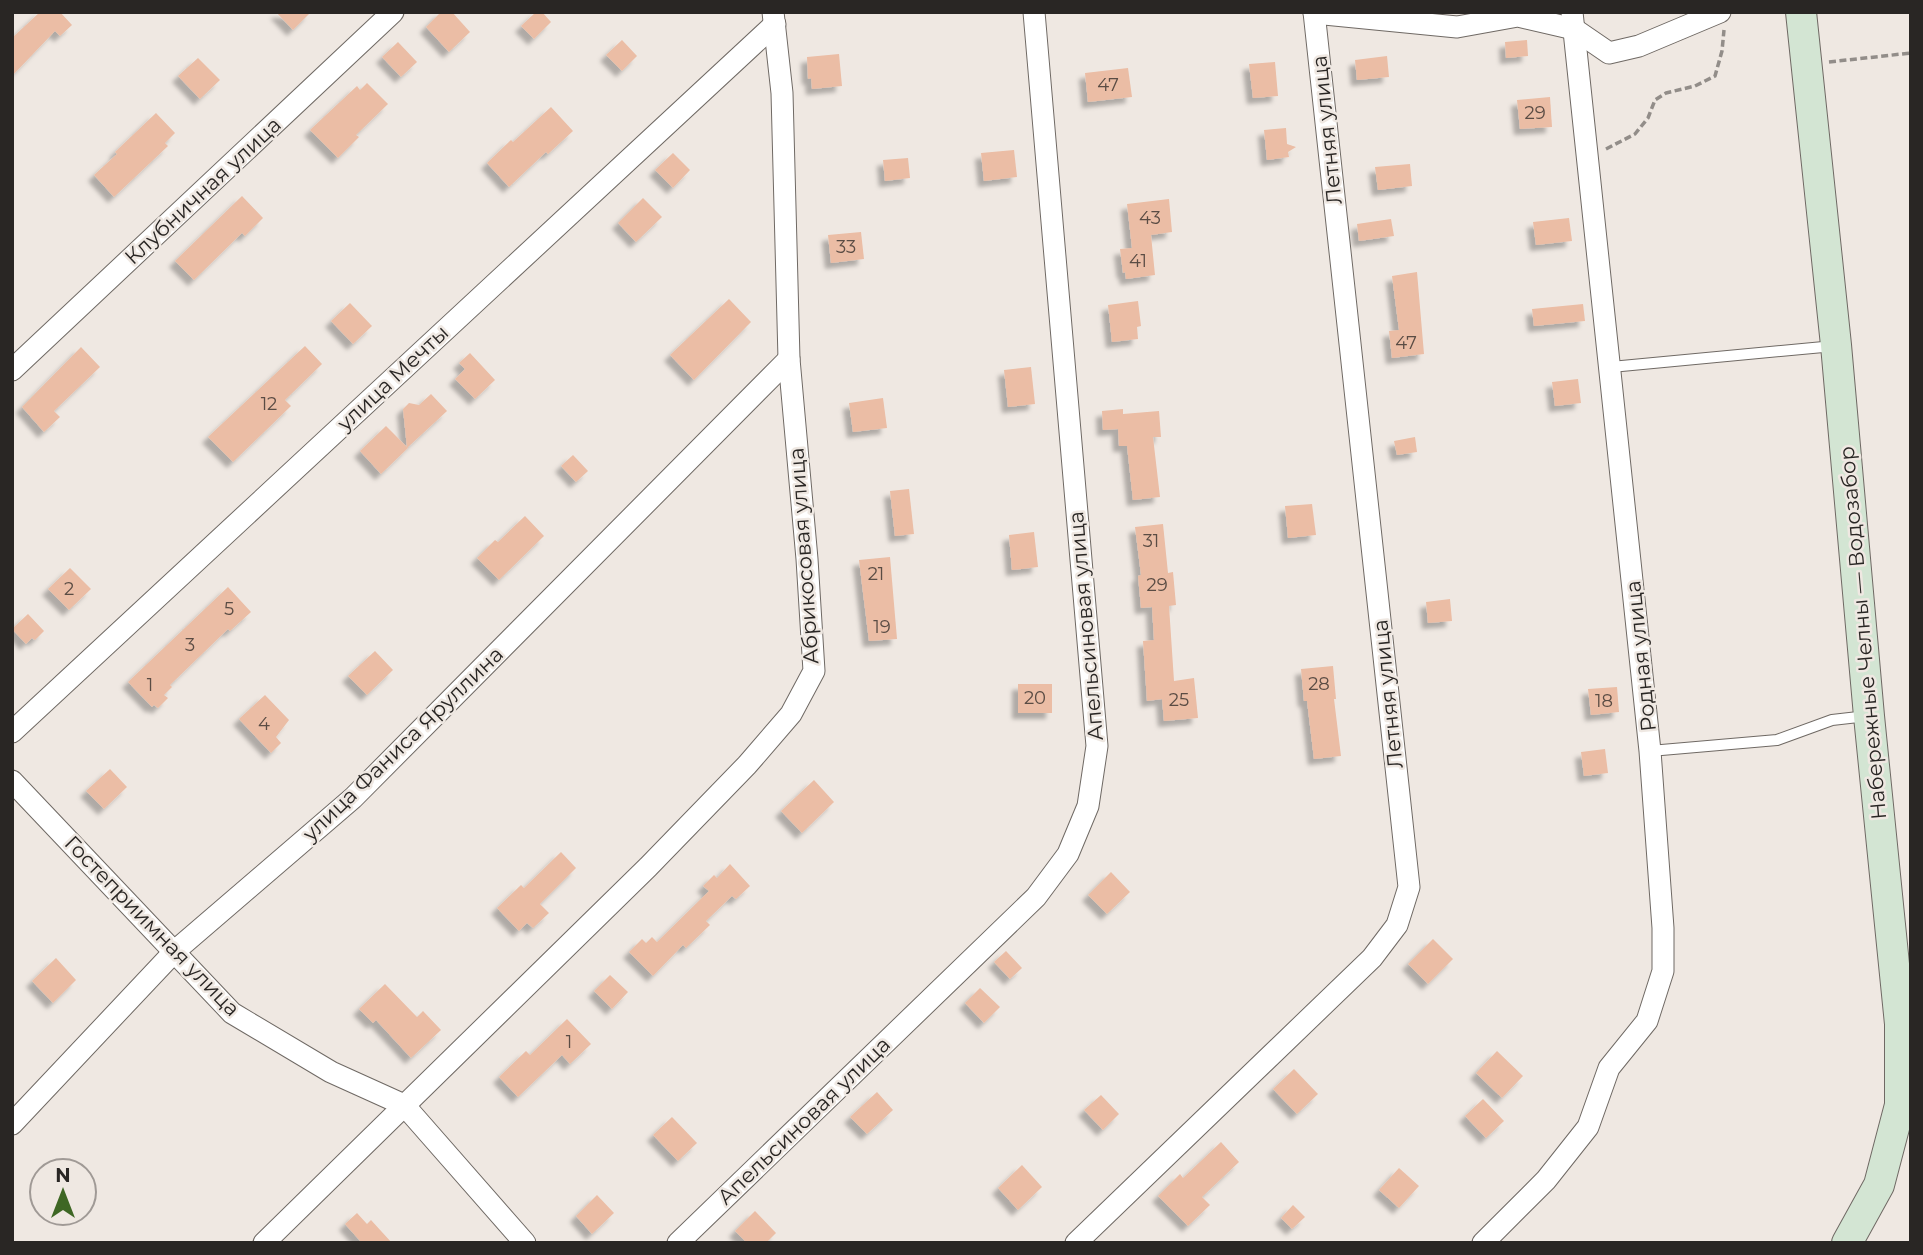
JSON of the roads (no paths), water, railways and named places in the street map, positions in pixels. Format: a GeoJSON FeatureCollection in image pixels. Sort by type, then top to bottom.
{"type":"FeatureCollection","features":[{"type":"Feature","properties":{"kind":"main road","name":"Набережные Челны — Водозабор"},"geometry":{"type":"LineString","coordinates":[[1801,12],[1836,345],[1900,1024],[1900,1105],[1879,1185],[1847,1243]]}},
{"type":"Feature","properties":{"kind":"street","name":"Клубничная улица"},"geometry":{"type":"LineString","coordinates":[[12,370],[393,12]]}},
{"type":"Feature","properties":{"kind":"street","name":"Апельсиновая улица"},"geometry":{"type":"LineString","coordinates":[[678,1243],[1036,897],[1068,854],[1088,806],[1097,746],[1034,12]]}},
{"type":"Feature","properties":{"kind":"street"},"geometry":{"type":"LineString","coordinates":[[1314,13],[1457,27],[1518,16],[1573,20],[1609,52],[1639,46],[1722,19]]}},
{"type":"Feature","properties":{"kind":"street","name":"Летняя улица"},"geometry":{"type":"LineString","coordinates":[[1076,1243],[1371,958],[1397,925],[1409,887],[1314,13]]}},
{"type":"Feature","properties":{"kind":"street","name":"Абрикосовая улица"},"geometry":{"type":"LineString","coordinates":[[264,1243],[639,876],[747,765],[791,714],[814,671],[789,359],[782,93],[774,18]]}},
{"type":"Feature","properties":{"kind":"street","name":"улица Мечты"},"geometry":{"type":"LineString","coordinates":[[12,732],[774,18]]}},
{"type":"Feature","properties":{"kind":"street","name":"Родная улица"},"geometry":{"type":"LineString","coordinates":[[1483,1243],[1546,1180],[1588,1126],[1609,1068],[1647,1021],[1663,971],[1663,928],[1650,751],[1573,20]]}},
{"type":"Feature","properties":{"kind":"street","name":"улица Фаниса Яруллина"},"geometry":{"type":"LineString","coordinates":[[12,1124],[175,951],[353,798],[789,359]]}},
{"type":"Feature","properties":{"kind":"street","name":"Гостеприимная улица"},"geometry":{"type":"LineString","coordinates":[[12,781],[232,1013],[331,1072],[404,1105],[525,1243]]}},
{"type":"Feature","properties":{"kind":"lane"},"geometry":{"type":"LineString","coordinates":[[1611,368],[1836,345]]}},
{"type":"Feature","properties":{"kind":"lane"},"geometry":{"type":"LineString","coordinates":[[1650,751],[1777,740],[1832,720],[1869,716]]}}]}
